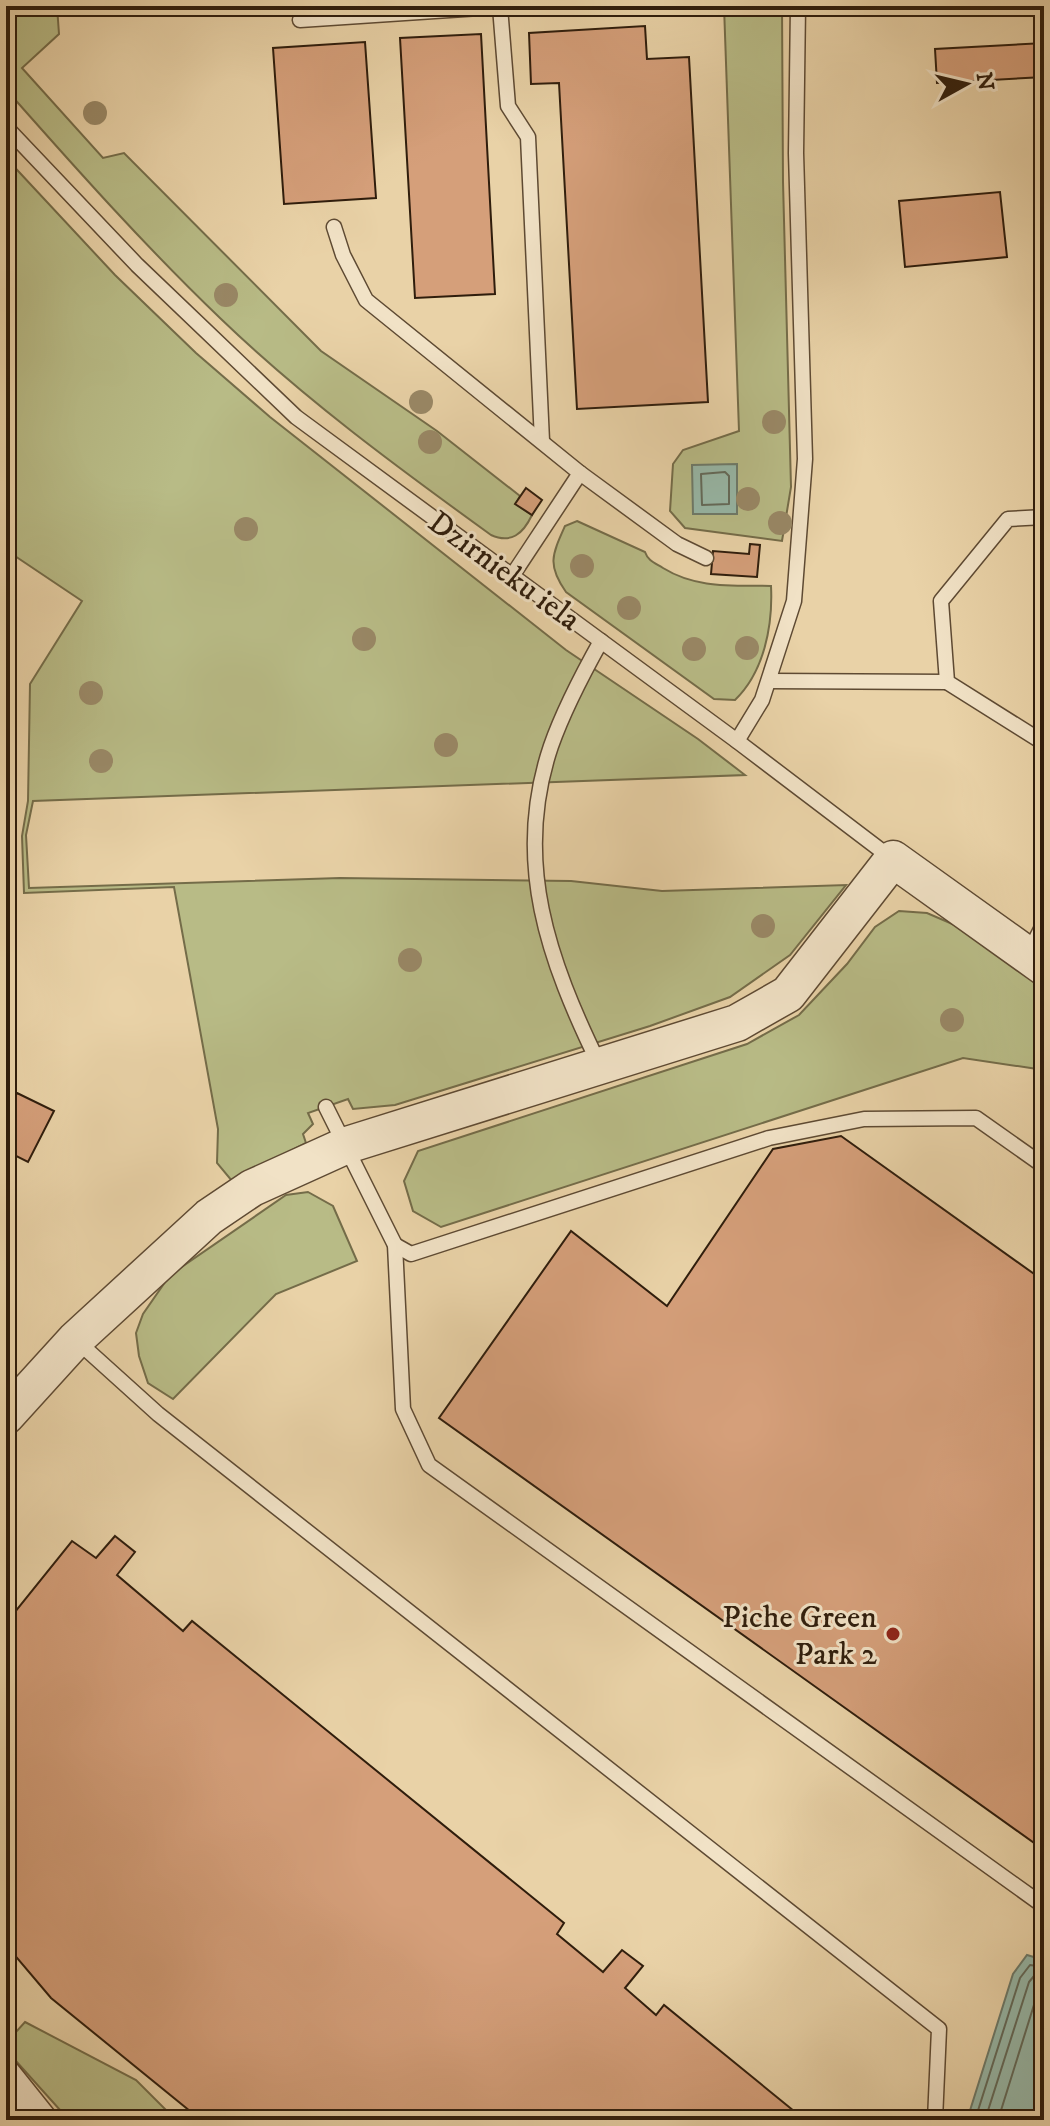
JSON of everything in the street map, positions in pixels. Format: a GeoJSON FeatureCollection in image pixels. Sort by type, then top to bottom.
{"type":"FeatureCollection","features":[{"type":"Feature","properties":{"kind":"street"},"geometry":{"type":"LineString","coordinates":[[6,1416],[75,1340],[209,1217],[252,1188],[347,1145],[737,1023],[788,994],[893,859]]}},
{"type":"Feature","properties":{"kind":"street","name":"Dzirnieku iela"},"geometry":{"type":"LineString","coordinates":[[893,859],[1036,961]]}},
{"type":"Feature","properties":{"kind":"street"},"geometry":{"type":"LineString","coordinates":[[6,2075],[42,2120]]}},
{"type":"Feature","properties":{"kind":"lane"},"geometry":{"type":"LineString","coordinates":[[300,20],[511,6]]}},
{"type":"Feature","properties":{"kind":"lane"},"geometry":{"type":"LineString","coordinates":[[737,741],[762,700],[794,601],[805,459],[796,153],[798,6]]}},
{"type":"Feature","properties":{"kind":"lane"},"geometry":{"type":"LineString","coordinates":[[500,7],[508,106],[528,137],[542,441]]}},
{"type":"Feature","properties":{"kind":"lane","name":"Dzirnieku iela"},"geometry":{"type":"LineString","coordinates":[[6,127],[137,265],[296,417],[893,859]]}},
{"type":"Feature","properties":{"kind":"lane"},"geometry":{"type":"LineString","coordinates":[[334,227],[343,255],[366,300],[580,473],[677,544],[706,558]]}},
{"type":"Feature","properties":{"kind":"lane"},"geometry":{"type":"LineString","coordinates":[[512,576],[580,473]]}},
{"type":"Feature","properties":{"kind":"lane"},"geometry":{"type":"LineString","coordinates":[[947,682],[941,601],[1008,519],[1044,517]]}},
{"type":"Feature","properties":{"kind":"lane"},"geometry":{"type":"LineString","coordinates":[[600,1066],[571,1007],[548,943],[533,861],[539,800],[550,748],[572,695],[601,641]]}},
{"type":"Feature","properties":{"kind":"lane"},"geometry":{"type":"LineString","coordinates":[[769,681],[947,682],[1044,743]]}},
{"type":"Feature","properties":{"kind":"lane"},"geometry":{"type":"LineString","coordinates":[[1036,961],[1044,923]]}},
{"type":"Feature","properties":{"kind":"lane"},"geometry":{"type":"LineString","coordinates":[[326,1107],[395,1245],[403,1409],[429,1465],[1044,1906]]}},
{"type":"Feature","properties":{"kind":"lane"},"geometry":{"type":"LineString","coordinates":[[395,1245],[411,1254],[769,1138],[864,1119],[976,1118],[1044,1166]]}},
{"type":"Feature","properties":{"kind":"lane"},"geometry":{"type":"LineString","coordinates":[[75,1340],[158,1414],[939,2029],[935,2120]]}},
{"type":"Feature","properties":{"kind":"green space"},"geometry":{"type":"Polygon","coordinates":[[[6,6],[57,6],[59,34],[22,68],[103,158],[124,153],[321,351],[437,431],[520,496],[516,504],[532,515],[516,536],[498,538],[491,535],[386,458],[252,348],[166,264],[11,95],[14,81],[6,70],[6,6]]]}},
{"type":"Feature","properties":{"kind":"green space"},"geometry":{"type":"Polygon","coordinates":[[[724,6],[782,6],[791,487],[782,541],[685,528],[670,511],[673,464],[683,450],[739,431],[724,6]]]}},
{"type":"Feature","properties":{"kind":"green space"},"geometry":{"type":"Polygon","coordinates":[[[6,158],[115,275],[196,353],[270,417],[566,650],[698,739],[745,775],[33,801],[26,835],[29,888],[340,878],[571,881],[662,891],[846,885],[790,955],[730,997],[650,1026],[395,1105],[353,1109],[348,1099],[308,1113],[313,1124],[303,1134],[306,1143],[232,1181],[217,1163],[218,1129],[174,887],[24,893],[22,836],[28,801],[30,684],[82,601],[6,550],[6,158]]]}},
{"type":"Feature","properties":{"kind":"green space"},"geometry":{"type":"Polygon","coordinates":[[[577,521],[645,552],[655,563],[689,580],[771,586],[765,648],[753,676],[735,700],[714,699],[566,592],[554,567],[555,553],[565,526],[577,521]]]}},
{"type":"Feature","properties":{"kind":"green space"},"geometry":{"type":"Polygon","coordinates":[[[899,911],[927,913],[957,926],[1044,988],[1044,1070],[963,1058],[441,1227],[413,1211],[404,1181],[418,1151],[747,1044],[799,1015],[847,964],[875,927],[899,911]]]}},
{"type":"Feature","properties":{"kind":"green space"},"geometry":{"type":"Polygon","coordinates":[[[308,1192],[333,1206],[357,1261],[276,1294],[173,1399],[148,1383],[139,1356],[136,1333],[143,1314],[170,1275],[286,1195],[308,1192]]]}},
{"type":"Feature","properties":{"kind":"green space"},"geometry":{"type":"Polygon","coordinates":[[[25,2022],[136,2080],[176,2120],[69,2120],[6,2050],[6,2043],[25,2022]]]}},
{"type":"Feature","properties":{"kind":"water"},"geometry":{"type":"Polygon","coordinates":[[[737,464],[737,514],[693,514],[692,465],[737,464]]]}},
{"type":"Feature","properties":{"kind":"water"},"geometry":{"type":"Polygon","coordinates":[[[1027,1955],[1044,1960],[1044,2120],[967,2120],[1013,1974],[1027,1955]]]}},
{"type":"Feature","properties":{"kind":"building"},"geometry":{"type":"Polygon","coordinates":[[[645,26],[647,59],[689,57],[708,402],[577,409],[559,83],[531,84],[529,33],[645,26]]]}},
{"type":"Feature","properties":{"kind":"building"},"geometry":{"type":"Polygon","coordinates":[[[481,34],[495,294],[415,298],[400,38],[481,34]]]}},
{"type":"Feature","properties":{"kind":"building"},"geometry":{"type":"Polygon","coordinates":[[[365,42],[376,198],[284,204],[273,48],[365,42]]]}},
{"type":"Feature","properties":{"kind":"building"},"geometry":{"type":"Polygon","coordinates":[[[1044,43],[1044,77],[937,83],[935,49],[1044,43]]]}},
{"type":"Feature","properties":{"kind":"building"},"geometry":{"type":"Polygon","coordinates":[[[1000,192],[1007,257],[905,267],[899,201],[1000,192]]]}},
{"type":"Feature","properties":{"kind":"building"},"geometry":{"type":"Polygon","coordinates":[[[526,488],[542,500],[532,515],[515,504],[526,488]]]}},
{"type":"Feature","properties":{"kind":"building"},"geometry":{"type":"Polygon","coordinates":[[[750,544],[760,545],[757,577],[711,574],[713,551],[749,554],[750,544]]]}},
{"type":"Feature","properties":{"kind":"building"},"geometry":{"type":"Polygon","coordinates":[[[17,1093],[54,1111],[28,1162],[6,1151],[6,1116],[17,1093]]]}},
{"type":"Feature","properties":{"kind":"building","name":"Piche Green Park 2"},"geometry":{"type":"Polygon","coordinates":[[[841,1136],[1044,1281],[1044,1850],[439,1418],[571,1231],[667,1306],[773,1149],[841,1136]]]}},
{"type":"Feature","properties":{"kind":"building"},"geometry":{"type":"Polygon","coordinates":[[[115,1536],[135,1552],[117,1575],[183,1631],[192,1621],[564,1923],[557,1934],[603,1972],[622,1950],[643,1966],[625,1988],[656,2015],[664,2005],[805,2120],[201,2120],[51,1998],[6,1945],[6,1623],[72,1541],[96,1558],[115,1536]]]}},
{"type":"Feature","properties":{"kind":"place","name":"Piche Green Park 2"},"geometry":{"type":"Point","coordinates":[893,1634]}}]}
